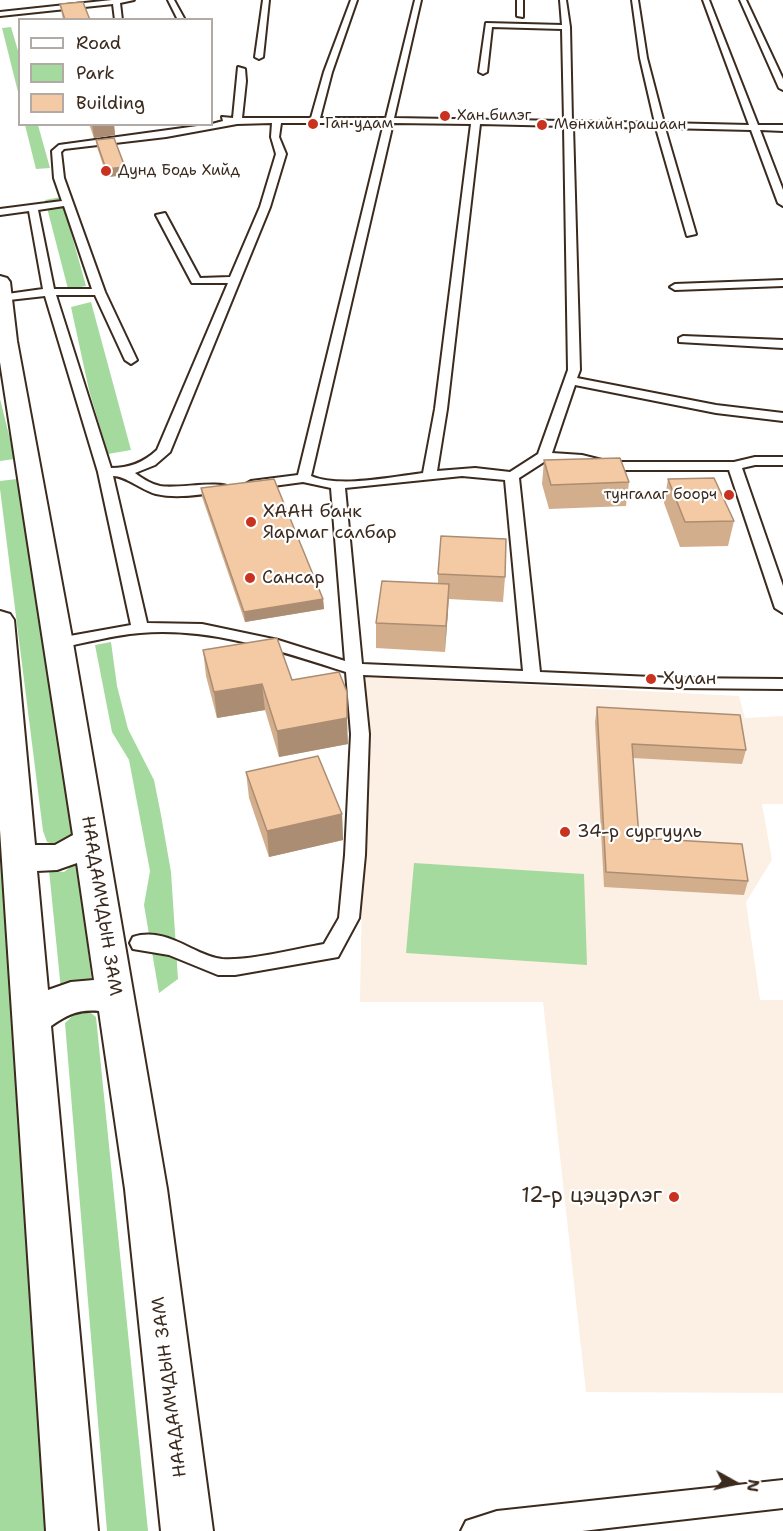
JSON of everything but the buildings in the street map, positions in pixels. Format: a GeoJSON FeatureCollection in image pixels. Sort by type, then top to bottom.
{"type":"FeatureCollection","features":[{"type":"Feature","properties":{"kind":"highway","name":"НААДАМЧДЫН ЗАМ"},"geometry":{"type":"LineString","coordinates":[[1,290],[4,341],[59,643],[146,1189],[187,1531]]}},
{"type":"Feature","properties":{"kind":"highway"},"geometry":{"type":"LineString","coordinates":[[1,641],[20,856],[72,1531]]}},
{"type":"Feature","properties":{"kind":"highway"},"geometry":{"type":"LineString","coordinates":[[20,856],[54,859],[91,839]]}},
{"type":"Feature","properties":{"kind":"highway"},"geometry":{"type":"LineString","coordinates":[[32,1019],[70,996],[82,993],[116,998]]}},
{"type":"Feature","properties":{"kind":"street"},"geometry":{"type":"LineString","coordinates":[[0,14],[131,0]]}},
{"type":"Feature","properties":{"kind":"street"},"geometry":{"type":"LineString","coordinates":[[171,0],[181,18]]}},
{"type":"Feature","properties":{"kind":"street"},"geometry":{"type":"LineString","coordinates":[[259,57],[266,0]]}},
{"type":"Feature","properties":{"kind":"street"},"geometry":{"type":"LineString","coordinates":[[315,120],[328,72],[354,0]]}},
{"type":"Feature","properties":{"kind":"street"},"geometry":{"type":"LineString","coordinates":[[304,478],[418,0]]}},
{"type":"Feature","properties":{"kind":"street"},"geometry":{"type":"LineString","coordinates":[[520,0],[520,16]]}},
{"type":"Feature","properties":{"kind":"street"},"geometry":{"type":"LineString","coordinates":[[126,473],[140,485],[153,490],[184,492],[304,478],[317,484],[339,484],[485,472],[512,477],[544,456],[574,370],[566,27],[562,0]]}},
{"type":"Feature","properties":{"kind":"street"},"geometry":{"type":"LineString","coordinates":[[635,0],[637,25],[691,234]]}},
{"type":"Feature","properties":{"kind":"street"},"geometry":{"type":"LineString","coordinates":[[706,0],[783,203]]}},
{"type":"Feature","properties":{"kind":"street"},"geometry":{"type":"LineString","coordinates":[[743,0],[783,88]]}},
{"type":"Feature","properties":{"kind":"street"},"geometry":{"type":"LineString","coordinates":[[116,1],[119,18]]}},
{"type":"Feature","properties":{"kind":"street"},"geometry":{"type":"LineString","coordinates":[[483,72],[489,26],[566,27]]}},
{"type":"Feature","properties":{"kind":"street"},"geometry":{"type":"LineString","coordinates":[[237,121],[242,81],[241,69]]}},
{"type":"Feature","properties":{"kind":"street"},"geometry":{"type":"LineString","coordinates":[[213,119],[389,120],[783,128]]}},
{"type":"Feature","properties":{"kind":"street"},"geometry":{"type":"LineString","coordinates":[[105,472],[126,473],[152,464],[163,452],[236,280],[264,207],[281,154],[275,137],[277,120]]}},
{"type":"Feature","properties":{"kind":"street"},"geometry":{"type":"LineString","coordinates":[[213,125],[237,121]]}},
{"type":"Feature","properties":{"kind":"street"},"geometry":{"type":"LineString","coordinates":[[429,475],[441,409],[476,122]]}},
{"type":"Feature","properties":{"kind":"street"},"geometry":{"type":"LineString","coordinates":[[166,134],[171,130],[170,126]]}},
{"type":"Feature","properties":{"kind":"street"},"geometry":{"type":"LineString","coordinates":[[131,360],[99,292],[67,202],[56,167],[57,149],[210,126]]}},
{"type":"Feature","properties":{"kind":"street"},"geometry":{"type":"LineString","coordinates":[[0,212],[67,202]]}},
{"type":"Feature","properties":{"kind":"street"},"geometry":{"type":"LineString","coordinates":[[33,208],[49,291],[105,472],[140,628]]}},
{"type":"Feature","properties":{"kind":"street"},"geometry":{"type":"LineString","coordinates":[[161,215],[196,281],[236,280]]}},
{"type":"Feature","properties":{"kind":"street"},"geometry":{"type":"LineString","coordinates":[[675,287],[783,283]]}},
{"type":"Feature","properties":{"kind":"street"},"geometry":{"type":"LineString","coordinates":[[1,290],[99,292]]}},
{"type":"Feature","properties":{"kind":"street"},"geometry":{"type":"LineString","coordinates":[[683,340],[783,344]]}},
{"type":"Feature","properties":{"kind":"street"},"geometry":{"type":"LineString","coordinates":[[571,381],[716,409],[783,417]]}},
{"type":"Feature","properties":{"kind":"street"},"geometry":{"type":"LineString","coordinates":[[544,456],[582,459],[610,466],[734,466],[755,461],[783,461]]}},
{"type":"Feature","properties":{"kind":"street"},"geometry":{"type":"LineString","coordinates":[[734,466],[783,608]]}},
{"type":"Feature","properties":{"kind":"street"},"geometry":{"type":"LineString","coordinates":[[512,477],[532,677]]}},
{"type":"Feature","properties":{"kind":"street"},"geometry":{"type":"LineString","coordinates":[[140,943],[172,947],[218,967],[235,967],[331,951],[349,918],[355,855],[360,734],[355,701],[339,484]]}},
{"type":"Feature","properties":{"kind":"street"},"geometry":{"type":"LineString","coordinates":[[59,643],[140,628],[202,628],[278,645],[354,669],[674,683],[783,684]]}},
{"type":"Feature","properties":{"kind":"street"},"geometry":{"type":"LineString","coordinates":[[476,1531],[496,1526],[783,1494]]}},
{"type":"Feature","properties":{"kind":"shaded area"},"geometry":{"type":"Polygon","coordinates":[[[366,677],[739,696],[745,718],[783,716],[783,804],[762,804],[772,860],[746,902],[760,1000],[783,1000],[783,1393],[586,1392],[543,1002],[360,1002],[366,677]]]}},
{"type":"Feature","properties":{"kind":"green space"},"geometry":{"type":"Polygon","coordinates":[[[11,27],[18,51],[18,92],[2,28],[11,27]]]}},
{"type":"Feature","properties":{"kind":"green space"},"geometry":{"type":"Polygon","coordinates":[[[25,126],[38,126],[50,168],[36,169],[25,126]]]}},
{"type":"Feature","properties":{"kind":"green space"},"geometry":{"type":"Polygon","coordinates":[[[61,197],[86,286],[68,289],[45,200],[61,197]]]}},
{"type":"Feature","properties":{"kind":"green space"},"geometry":{"type":"Polygon","coordinates":[[[91,302],[131,450],[108,454],[89,390],[71,307],[91,302]]]}},
{"type":"Feature","properties":{"kind":"green space"},"geometry":{"type":"Polygon","coordinates":[[[0,399],[15,459],[0,461],[0,399]]]}},
{"type":"Feature","properties":{"kind":"green space"},"geometry":{"type":"Polygon","coordinates":[[[17,479],[71,825],[71,835],[66,841],[58,844],[47,842],[43,831],[0,489],[0,481],[17,479]]]}},
{"type":"Feature","properties":{"kind":"green space"},"geometry":{"type":"Polygon","coordinates":[[[111,642],[117,686],[128,729],[154,780],[171,872],[178,979],[159,993],[144,905],[150,871],[129,760],[112,732],[95,645],[111,642]]]}},
{"type":"Feature","properties":{"kind":"green space"},"geometry":{"type":"Polygon","coordinates":[[[0,672],[62,1531],[0,1531],[0,672]]]}},
{"type":"Feature","properties":{"kind":"green space"},"geometry":{"type":"Polygon","coordinates":[[[77,862],[92,983],[73,981],[61,990],[49,870],[64,872],[77,862]]]}},
{"type":"Feature","properties":{"kind":"green space"},"geometry":{"type":"Polygon","coordinates":[[[414,863],[584,874],[587,965],[406,953],[414,863]]]}},
{"type":"Feature","properties":{"kind":"green space"},"geometry":{"type":"Polygon","coordinates":[[[78,1011],[91,1013],[96,1017],[148,1531],[107,1531],[65,1023],[78,1011]]]}},
{"type":"Feature","properties":{"kind":"place","name":"Хан билэг"},"geometry":{"type":"Point","coordinates":[445,116]}},
{"type":"Feature","properties":{"kind":"place","name":"Ган удам"},"geometry":{"type":"Point","coordinates":[313,124]}},
{"type":"Feature","properties":{"kind":"place","name":"Мөнхийн рашаан"},"geometry":{"type":"Point","coordinates":[542,125]}},
{"type":"Feature","properties":{"kind":"place","name":"Дунд Бодь Хийд"},"geometry":{"type":"Point","coordinates":[106,171]}},
{"type":"Feature","properties":{"kind":"place","name":"тунгалаг боорч"},"geometry":{"type":"Point","coordinates":[729,495]}},
{"type":"Feature","properties":{"kind":"place","name":"ХААН банк Яармаг салбар"},"geometry":{"type":"Point","coordinates":[251,522]}},
{"type":"Feature","properties":{"kind":"place","name":"Сансар"},"geometry":{"type":"Point","coordinates":[250,578]}},
{"type":"Feature","properties":{"kind":"place","name":"Хулан"},"geometry":{"type":"Point","coordinates":[651,679]}},
{"type":"Feature","properties":{"kind":"place","name":"34-р сургууль"},"geometry":{"type":"Point","coordinates":[565,832]}},
{"type":"Feature","properties":{"kind":"place","name":"12-р цэцэрлэг"},"geometry":{"type":"Point","coordinates":[674,1197]}}]}
